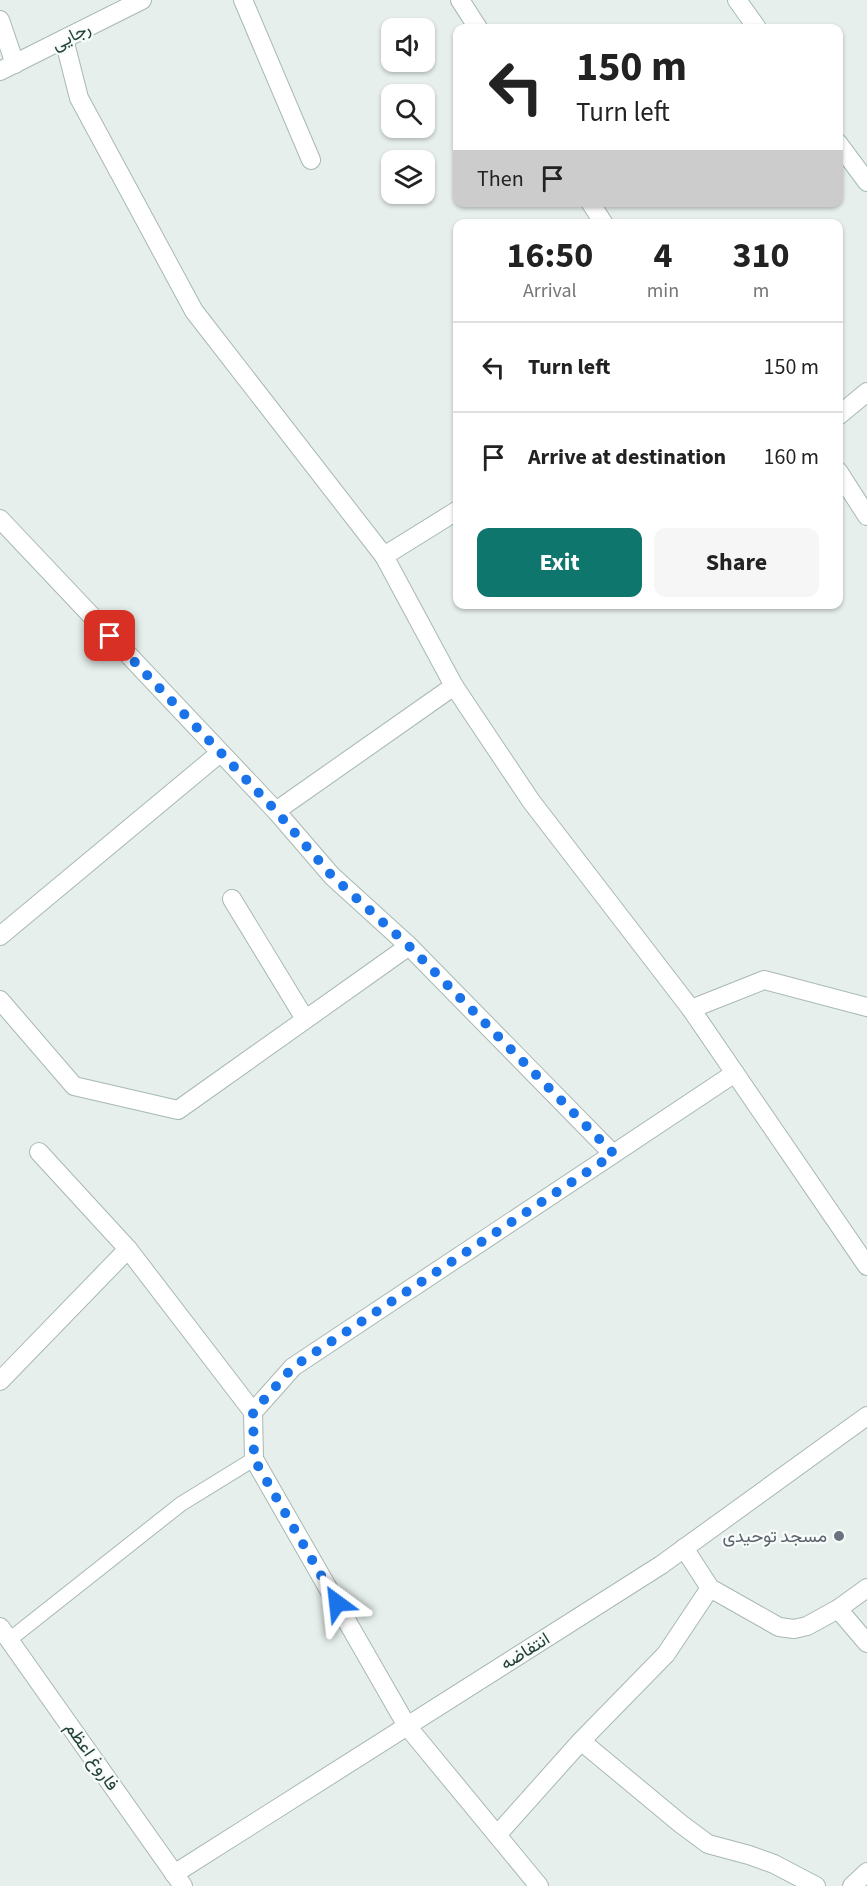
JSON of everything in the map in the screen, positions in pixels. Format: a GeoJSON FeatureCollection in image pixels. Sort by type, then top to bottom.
{"type":"FeatureCollection","features":[{"type":"Feature","properties":{"kind":"street","name":"رجایی"},"geometry":{"type":"LineString","coordinates":[[8,68],[142,0]]}},
{"type":"Feature","properties":{"kind":"street"},"geometry":{"type":"LineString","coordinates":[[243,0],[311,160]]}},
{"type":"Feature","properties":{"kind":"street"},"geometry":{"type":"LineString","coordinates":[[460,0],[475,24]]}},
{"type":"Feature","properties":{"kind":"street"},"geometry":{"type":"LineString","coordinates":[[736,0],[754,24]]}},
{"type":"Feature","properties":{"kind":"street"},"geometry":{"type":"LineString","coordinates":[[0,20],[8,68]]}},
{"type":"Feature","properties":{"kind":"street"},"geometry":{"type":"LineString","coordinates":[[64,39],[79,98],[194,311],[384,556],[454,686],[531,801],[691,1009],[867,1266]]}},
{"type":"Feature","properties":{"kind":"street"},"geometry":{"type":"LineString","coordinates":[[843,149],[867,182]]}},
{"type":"Feature","properties":{"kind":"street"},"geometry":{"type":"LineString","coordinates":[[843,412],[867,392]]}},
{"type":"Feature","properties":{"kind":"street"},"geometry":{"type":"LineString","coordinates":[[843,479],[867,516]]}},
{"type":"Feature","properties":{"kind":"street"},"geometry":{"type":"LineString","coordinates":[[384,556],[453,513]]}},
{"type":"Feature","properties":{"kind":"street"},"geometry":{"type":"LineString","coordinates":[[0,519],[276,811],[332,876],[409,946],[614,1154]]}},
{"type":"Feature","properties":{"kind":"street"},"geometry":{"type":"LineString","coordinates":[[276,811],[454,686]]}},
{"type":"Feature","properties":{"kind":"street"},"geometry":{"type":"LineString","coordinates":[[0,936],[220,753]]}},
{"type":"Feature","properties":{"kind":"street"},"geometry":{"type":"LineString","coordinates":[[232,899],[305,1019]]}},
{"type":"Feature","properties":{"kind":"street"},"geometry":{"type":"LineString","coordinates":[[0,1000],[74,1086],[178,1110],[409,946]]}},
{"type":"Feature","properties":{"kind":"street"},"geometry":{"type":"LineString","coordinates":[[691,1009],[764,980],[867,1007]]}},
{"type":"Feature","properties":{"kind":"street"},"geometry":{"type":"LineString","coordinates":[[253,1412],[293,1367],[735,1073]]}},
{"type":"Feature","properties":{"kind":"street"},"geometry":{"type":"LineString","coordinates":[[39,1152],[128,1250],[253,1412],[254,1459],[407,1726],[539,1886]]}},
{"type":"Feature","properties":{"kind":"street"},"geometry":{"type":"LineString","coordinates":[[0,1382],[128,1250]]}},
{"type":"Feature","properties":{"kind":"street","name":"انتفاضه"},"geometry":{"type":"LineString","coordinates":[[179,1880],[407,1726],[651,1571],[867,1416]]}},
{"type":"Feature","properties":{"kind":"street"},"geometry":{"type":"LineString","coordinates":[[684,1548],[710,1588],[779,1627],[794,1629],[807,1626],[838,1609],[867,1588]]}},
{"type":"Feature","properties":{"kind":"street"},"geometry":{"type":"LineString","coordinates":[[497,1835],[581,1741],[666,1653],[710,1588]]}},
{"type":"Feature","properties":{"kind":"street"},"geometry":{"type":"LineString","coordinates":[[838,1609],[867,1643]]}},
{"type":"Feature","properties":{"kind":"street","name":"فاروغ اعظم"},"geometry":{"type":"LineString","coordinates":[[5,1634],[179,1880]]}},
{"type":"Feature","properties":{"kind":"street"},"geometry":{"type":"LineString","coordinates":[[581,1741],[708,1844],[774,1864],[816,1886]]}},
{"type":"Feature","properties":{"kind":"street"},"geometry":{"type":"LineString","coordinates":[[852,1886],[867,1872]]}},
{"type":"Feature","properties":{"kind":"lane"},"geometry":{"type":"LineString","coordinates":[[5,1634],[181,1504],[254,1459]]}},
{"type":"Feature","properties":{"kind":"place","name":"مسجد توحیدی"},"geometry":{"type":"Point","coordinates":[839,1536]}},
{"type":"Feature","properties":{"kind":"route"},"geometry":{"type":"LineString","coordinates":[[110,636],[276,811],[332,876],[409,946],[614,1154],[293,1367],[253,1412],[254,1459],[337,1603]]}}]}
